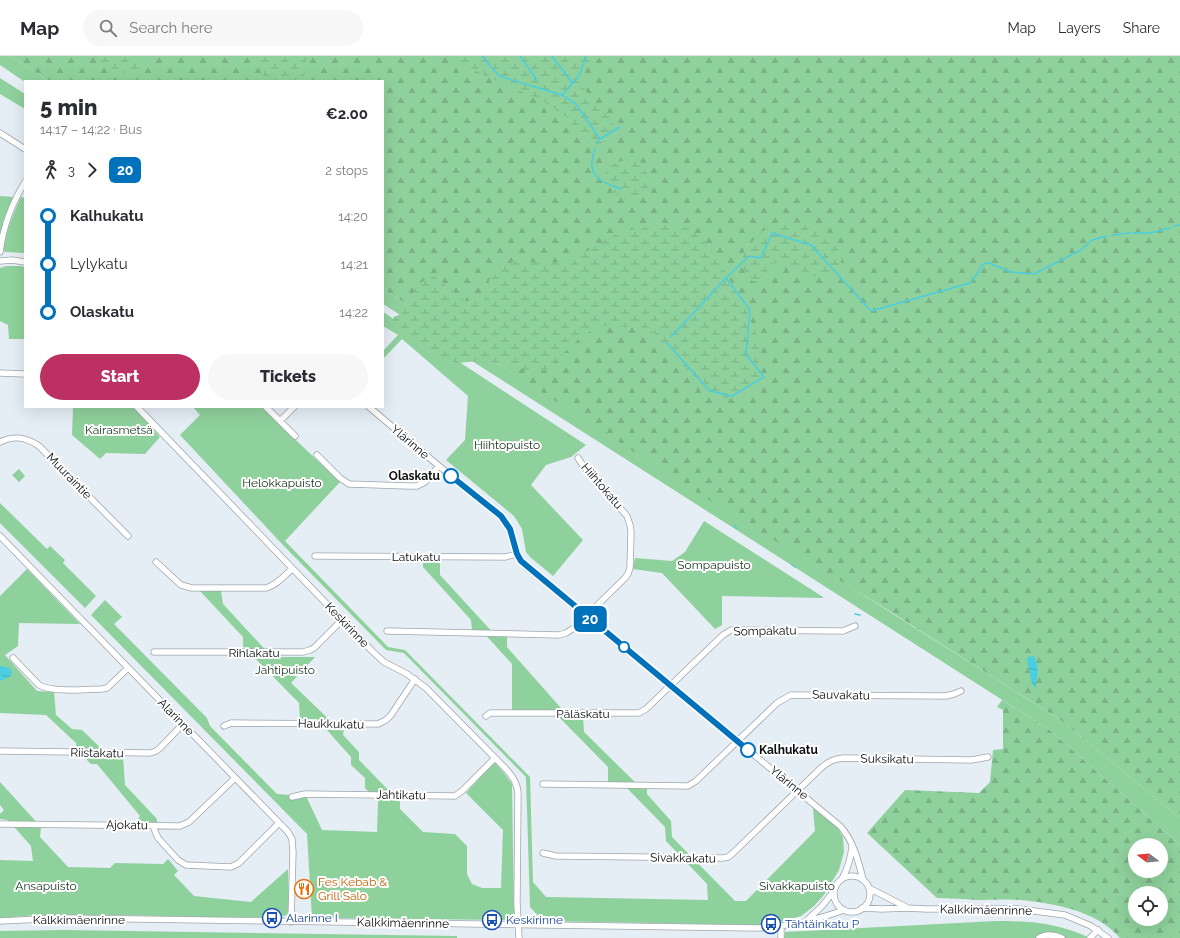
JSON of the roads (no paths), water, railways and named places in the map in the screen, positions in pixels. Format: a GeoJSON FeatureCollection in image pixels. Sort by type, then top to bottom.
{"type":"FeatureCollection","features":[{"type":"Feature","properties":{"kind":"street"},"geometry":{"type":"LineString","coordinates":[[0,133],[24,148]]}},
{"type":"Feature","properties":{"kind":"street"},"geometry":{"type":"LineString","coordinates":[[0,252],[8,219],[24,184]]}},
{"type":"Feature","properties":{"kind":"street"},"geometry":{"type":"LineString","coordinates":[[0,261],[12,260],[24,262]]}},
{"type":"Feature","properties":{"kind":"street"},"geometry":{"type":"LineString","coordinates":[[0,373],[24,374]]}},
{"type":"Feature","properties":{"kind":"street","name":"Keskirinne"},"geometry":{"type":"LineString","coordinates":[[138,408],[292,569],[381,659],[415,679],[434,695],[495,758],[515,781],[518,788],[518,938]]}},
{"type":"Feature","properties":{"kind":"street"},"geometry":{"type":"LineString","coordinates":[[267,408],[295,436]]}},
{"type":"Feature","properties":{"kind":"street"},"geometry":{"type":"LineString","coordinates":[[280,421],[293,408]]}},
{"type":"Feature","properties":{"kind":"street","name":"Ylärinne"},"geometry":{"type":"LineString","coordinates":[[370,408],[501,516],[510,529],[519,559],[528,568],[840,826],[846,832],[858,858],[863,879]]}},
{"type":"Feature","properties":{"kind":"street","name":"Muuraintie"},"geometry":{"type":"LineString","coordinates":[[0,442],[20,438],[26,439],[39,446],[128,536]]}},
{"type":"Feature","properties":{"kind":"street"},"geometry":{"type":"LineString","coordinates":[[316,455],[342,481],[353,485],[418,486],[425,482],[439,466]]}},
{"type":"Feature","properties":{"kind":"street","name":"Hiihtokatu"},"geometry":{"type":"LineString","coordinates":[[387,631],[558,635],[571,631],[628,574],[631,553],[631,532],[629,520],[625,512],[584,467],[578,458]]}},
{"type":"Feature","properties":{"kind":"street","name":"Alarinne"},"geometry":{"type":"LineString","coordinates":[[0,536],[290,836],[293,844],[291,922]]}},
{"type":"Feature","properties":{"kind":"street","name":"Latukatu"},"geometry":{"type":"LineString","coordinates":[[315,556],[505,557],[517,554]]}},
{"type":"Feature","properties":{"kind":"street"},"geometry":{"type":"LineString","coordinates":[[156,562],[181,585],[192,588],[266,588],[274,585],[292,569]]}},
{"type":"Feature","properties":{"kind":"street","name":"Rihlakatu"},"geometry":{"type":"LineString","coordinates":[[154,652],[303,652],[314,648],[342,620]]}},
{"type":"Feature","properties":{"kind":"street","name":"Sompakatu"},"geometry":{"type":"LineString","coordinates":[[670,685],[723,635],[731,630],[843,631],[855,626]]}},
{"type":"Feature","properties":{"kind":"street"},"geometry":{"type":"LineString","coordinates":[[13,658],[39,685],[43,688],[53,689],[107,688],[128,668]]}},
{"type":"Feature","properties":{"kind":"street","name":"Haukkukatu"},"geometry":{"type":"LineString","coordinates":[[224,726],[231,723],[378,724],[386,720],[391,715],[415,679]]}},
{"type":"Feature","properties":{"kind":"street","name":"Päläskatu"},"geometry":{"type":"LineString","coordinates":[[486,716],[490,713],[639,713],[646,709],[670,685]]}},
{"type":"Feature","properties":{"kind":"street","name":"Sauvakatu"},"geometry":{"type":"LineString","coordinates":[[738,741],[778,703],[791,695],[946,696],[961,691]]}},
{"type":"Feature","properties":{"kind":"street","name":"Riistakatu"},"geometry":{"type":"LineString","coordinates":[[0,751],[150,753],[160,748],[183,724]]}},
{"type":"Feature","properties":{"kind":"street"},"geometry":{"type":"LineString","coordinates":[[543,784],[688,786],[696,781],[738,741]]}},
{"type":"Feature","properties":{"kind":"street","name":"Jahtikatu"},"geometry":{"type":"LineString","coordinates":[[292,797],[305,794],[455,796],[462,792],[495,758]]}},
{"type":"Feature","properties":{"kind":"street","name":"Suksikatu"},"geometry":{"type":"LineString","coordinates":[[798,791],[828,762],[838,758],[971,760],[988,758]]}},
{"type":"Feature","properties":{"kind":"street","name":"Ajokatu"},"geometry":{"type":"LineString","coordinates":[[0,824],[180,826],[185,824],[235,778]]}},
{"type":"Feature","properties":{"kind":"street","name":"Sivakkakatu"},"geometry":{"type":"LineString","coordinates":[[543,853],[556,856],[728,857],[734,853],[798,791]]}},
{"type":"Feature","properties":{"kind":"street"},"geometry":{"type":"LineString","coordinates":[[153,826],[158,838],[182,864],[189,866],[231,867],[239,863],[279,823]]}},
{"type":"Feature","properties":{"kind":"street"},"geometry":{"type":"LineString","coordinates":[[805,922],[822,906],[842,879],[848,867],[852,845]]}},
{"type":"Feature","properties":{"kind":"street"},"geometry":{"type":"LineString","coordinates":[[834,891],[836,902],[844,910],[852,911],[862,908],[869,900],[869,888],[863,879],[852,876],[842,879]]}},
{"type":"Feature","properties":{"kind":"street","name":"Kalkkimäenrinne"},"geometry":{"type":"LineString","coordinates":[[869,888],[906,908]]}},
{"type":"Feature","properties":{"kind":"street","name":"Kalkkimäenrinne"},"geometry":{"type":"LineString","coordinates":[[862,908],[1019,909],[1064,915],[1091,926],[1108,938]]}},
{"type":"Feature","properties":{"kind":"street","name":"Kalkkimäenrinne"},"geometry":{"type":"LineString","coordinates":[[0,921],[62,918],[757,928],[805,922],[823,918],[844,910]]}},
{"type":"Feature","properties":{"kind":"street"},"geometry":{"type":"LineString","coordinates":[[781,926],[781,938]]}},
{"type":"Feature","properties":{"kind":"street"},"geometry":{"type":"LineString","coordinates":[[1090,938],[1098,930]]}},
{"type":"Feature","properties":{"kind":"street"},"geometry":{"type":"LineString","coordinates":[[1039,938],[1050,935],[1062,938]]}},
{"type":"Feature","properties":{"kind":"water"},"geometry":{"type":"Polygon","coordinates":[[[1034,656],[1038,669],[1036,688],[1032,684],[1027,660],[1028,657],[1034,656]]]}},
{"type":"Feature","properties":{"kind":"water"},"geometry":{"type":"Polygon","coordinates":[[[0,666],[10,668],[12,672],[11,676],[0,681],[0,666]]]}},
{"type":"Feature","properties":{"kind":"waterway"},"geometry":{"type":"LineString","coordinates":[[482,56],[499,76],[562,95],[576,104],[600,139],[619,127]]}},
{"type":"Feature","properties":{"kind":"waterway"},"geometry":{"type":"LineString","coordinates":[[520,56],[537,80]]}},
{"type":"Feature","properties":{"kind":"waterway"},"geometry":{"type":"LineString","coordinates":[[552,56],[572,83]]}},
{"type":"Feature","properties":{"kind":"waterway"},"geometry":{"type":"LineString","coordinates":[[562,95],[579,76],[586,56]]}},
{"type":"Feature","properties":{"kind":"waterway"},"geometry":{"type":"LineString","coordinates":[[597,144],[599,139]]}},
{"type":"Feature","properties":{"kind":"waterway"},"geometry":{"type":"LineString","coordinates":[[595,149],[592,167],[596,177],[605,183],[621,189]]}},
{"type":"Feature","properties":{"kind":"waterway"},"geometry":{"type":"LineString","coordinates":[[1174,226],[1180,225]]}},
{"type":"Feature","properties":{"kind":"waterway"},"geometry":{"type":"LineString","coordinates":[[1133,233],[1150,233],[1170,228]]}},
{"type":"Feature","properties":{"kind":"waterway"},"geometry":{"type":"LineString","coordinates":[[671,337],[726,278],[749,256],[761,258],[772,233],[811,245],[871,311],[970,283],[983,264],[989,263],[1011,272],[1034,274],[1081,250],[1092,240],[1107,236]]}},
{"type":"Feature","properties":{"kind":"waterway"},"geometry":{"type":"LineString","coordinates":[[1112,235],[1130,233]]}},
{"type":"Feature","properties":{"kind":"waterway"},"geometry":{"type":"LineString","coordinates":[[666,342],[710,391],[732,396],[764,377],[746,354],[750,310],[726,278]]}},
{"type":"Feature","properties":{"kind":"waterway"},"geometry":{"type":"LineString","coordinates":[[855,614],[860,615]]}},
{"type":"Feature","properties":{"kind":"place","name":"Olaskatu"},"geometry":{"type":"Point","coordinates":[451,476]}},
{"type":"Feature","properties":{"kind":"place","name":"Kalhukatu"},"geometry":{"type":"Point","coordinates":[748,750]}},
{"type":"Feature","properties":{"kind":"place","name":"Fes Kebab & Grill Salo"},"geometry":{"type":"Point","coordinates":[304,889]}},
{"type":"Feature","properties":{"kind":"place","name":"Alarinne I"},"geometry":{"type":"Point","coordinates":[272,918]}},
{"type":"Feature","properties":{"kind":"place","name":"Keskirinne"},"geometry":{"type":"Point","coordinates":[492,920]}},
{"type":"Feature","properties":{"kind":"place","name":"Tähtäinkatu P"},"geometry":{"type":"Point","coordinates":[771,924]}},
{"type":"Feature","properties":{"kind":"park label","name":"Kairasmetsä"},"geometry":{"type":"Point","coordinates":[119,430]}},
{"type":"Feature","properties":{"kind":"park label","name":"Hiihtopuisto"},"geometry":{"type":"Point","coordinates":[507,445]}},
{"type":"Feature","properties":{"kind":"park label","name":"Helokkapuisto"},"geometry":{"type":"Point","coordinates":[282,483]}},
{"type":"Feature","properties":{"kind":"park label","name":"Sompapuisto"},"geometry":{"type":"Point","coordinates":[714,565]}},
{"type":"Feature","properties":{"kind":"park label","name":"Jahtipuisto"},"geometry":{"type":"Point","coordinates":[285,670]}},
{"type":"Feature","properties":{"kind":"park label","name":"Ansapuisto"},"geometry":{"type":"Point","coordinates":[46,886]}},
{"type":"Feature","properties":{"kind":"park label","name":"Sivakkapuisto"},"geometry":{"type":"Point","coordinates":[797,886]}}]}
